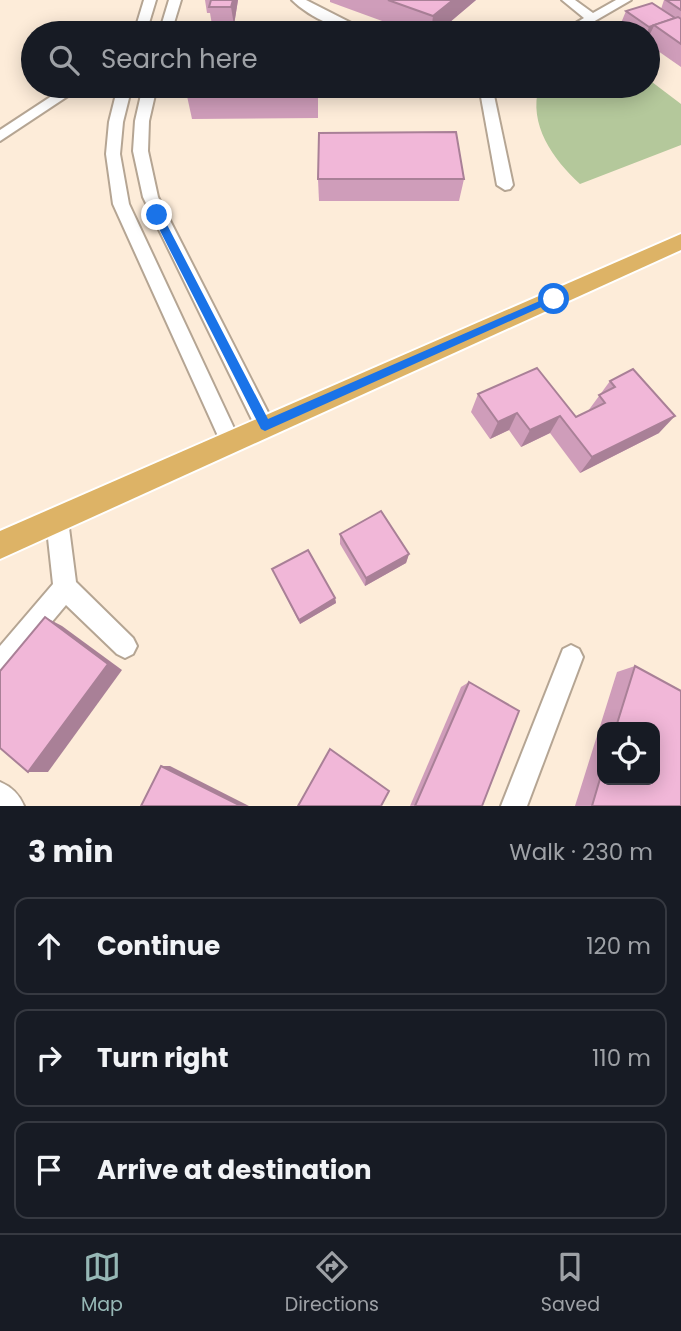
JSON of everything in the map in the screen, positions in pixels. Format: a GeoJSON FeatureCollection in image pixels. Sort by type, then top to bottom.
{"type":"FeatureCollection","features":[{"type":"Feature","properties":{"kind":"main road"},"geometry":{"type":"LineString","coordinates":[[0,545],[681,241]]}},
{"type":"Feature","properties":{"kind":"main road"},"geometry":{"type":"LineString","coordinates":[[0,536],[57,520]]}},
{"type":"Feature","properties":{"kind":"main road"},"geometry":{"type":"LineString","coordinates":[[0,559],[57,520]]}},
{"type":"Feature","properties":{"kind":"street"},"geometry":{"type":"LineString","coordinates":[[144,21],[150,0]]}},
{"type":"Feature","properties":{"kind":"street"},"geometry":{"type":"LineString","coordinates":[[169,21],[175,0]]}},
{"type":"Feature","properties":{"kind":"street"},"geometry":{"type":"LineString","coordinates":[[298,0],[338,21]]}},
{"type":"Feature","properties":{"kind":"street"},"geometry":{"type":"LineString","coordinates":[[568,0],[593,19]]}},
{"type":"Feature","properties":{"kind":"street"},"geometry":{"type":"LineString","coordinates":[[589,21],[625,0]]}},
{"type":"Feature","properties":{"kind":"street"},"geometry":{"type":"LineString","coordinates":[[0,136],[58,98]]}},
{"type":"Feature","properties":{"kind":"street"},"geometry":{"type":"LineString","coordinates":[[122,98],[112,142],[117,195],[127,222],[230,441]]}},
{"type":"Feature","properties":{"kind":"street"},"geometry":{"type":"LineString","coordinates":[[147,98],[139,136],[146,189],[265,426]]}},
{"type":"Feature","properties":{"kind":"street"},"geometry":{"type":"LineString","coordinates":[[487,98],[505,184]]}},
{"type":"Feature","properties":{"kind":"street"},"geometry":{"type":"LineString","coordinates":[[57,520],[65,588],[125,646]]}},
{"type":"Feature","properties":{"kind":"street"},"geometry":{"type":"LineString","coordinates":[[0,664],[65,588]]}},
{"type":"Feature","properties":{"kind":"street"},"geometry":{"type":"LineString","coordinates":[[514,806],[571,657]]}},
{"type":"Feature","properties":{"kind":"street"},"geometry":{"type":"LineString","coordinates":[[0,795],[11,806]]}},
{"type":"Feature","properties":{"kind":"green space"},"geometry":{"type":"Polygon","coordinates":[[[660,88],[681,104],[681,145],[580,184],[561,164],[545,140],[540,128],[536,100],[660,98],[660,88]]]}},
{"type":"Feature","properties":{"kind":"building"},"geometry":{"type":"Polygon","coordinates":[[[211,0],[233,0],[231,7],[209,7],[211,0]]]}},
{"type":"Feature","properties":{"kind":"building"},"geometry":{"type":"Polygon","coordinates":[[[388,0],[453,0],[433,16],[388,0]]]}},
{"type":"Feature","properties":{"kind":"building"},"geometry":{"type":"Polygon","coordinates":[[[666,0],[681,0],[681,10],[666,0]]]}},
{"type":"Feature","properties":{"kind":"building"},"geometry":{"type":"Polygon","coordinates":[[[652,3],[675,18],[660,23],[660,21],[640,21],[626,11],[652,3]]]}},
{"type":"Feature","properties":{"kind":"building"},"geometry":{"type":"Polygon","coordinates":[[[678,17],[681,19],[681,44],[660,29],[660,23],[678,17]]]}},
{"type":"Feature","properties":{"kind":"building"},"geometry":{"type":"Polygon","coordinates":[[[456,132],[464,179],[318,179],[319,133],[456,132]]]}},
{"type":"Feature","properties":{"kind":"building"},"geometry":{"type":"Polygon","coordinates":[[[537,368],[576,417],[605,403],[599,395],[615,387],[610,381],[633,369],[675,416],[592,457],[560,416],[530,430],[517,413],[498,422],[478,394],[537,368]]]}},
{"type":"Feature","properties":{"kind":"building"},"geometry":{"type":"Polygon","coordinates":[[[381,511],[409,554],[366,578],[340,534],[381,511]]]}},
{"type":"Feature","properties":{"kind":"building"},"geometry":{"type":"Polygon","coordinates":[[[308,550],[335,598],[299,620],[272,569],[308,550]]]}},
{"type":"Feature","properties":{"kind":"building"},"geometry":{"type":"Polygon","coordinates":[[[45,617],[108,664],[28,772],[0,748],[0,671],[45,617]]]}},
{"type":"Feature","properties":{"kind":"building"},"geometry":{"type":"Polygon","coordinates":[[[635,666],[681,691],[681,806],[592,806],[598,785],[660,785],[660,722],[618,722],[635,666]]]}},
{"type":"Feature","properties":{"kind":"building"},"geometry":{"type":"Polygon","coordinates":[[[469,682],[519,711],[482,806],[415,806],[469,682]]]}},
{"type":"Feature","properties":{"kind":"building"},"geometry":{"type":"Polygon","coordinates":[[[330,749],[389,791],[381,806],[298,806],[330,749]]]}},
{"type":"Feature","properties":{"kind":"building"},"geometry":{"type":"Polygon","coordinates":[[[161,766],[241,806],[141,806],[161,766]]]}},
{"type":"Feature","properties":{"kind":"route"},"geometry":{"type":"LineString","coordinates":[[157,215],[265,426],[554,299]]}}]}
